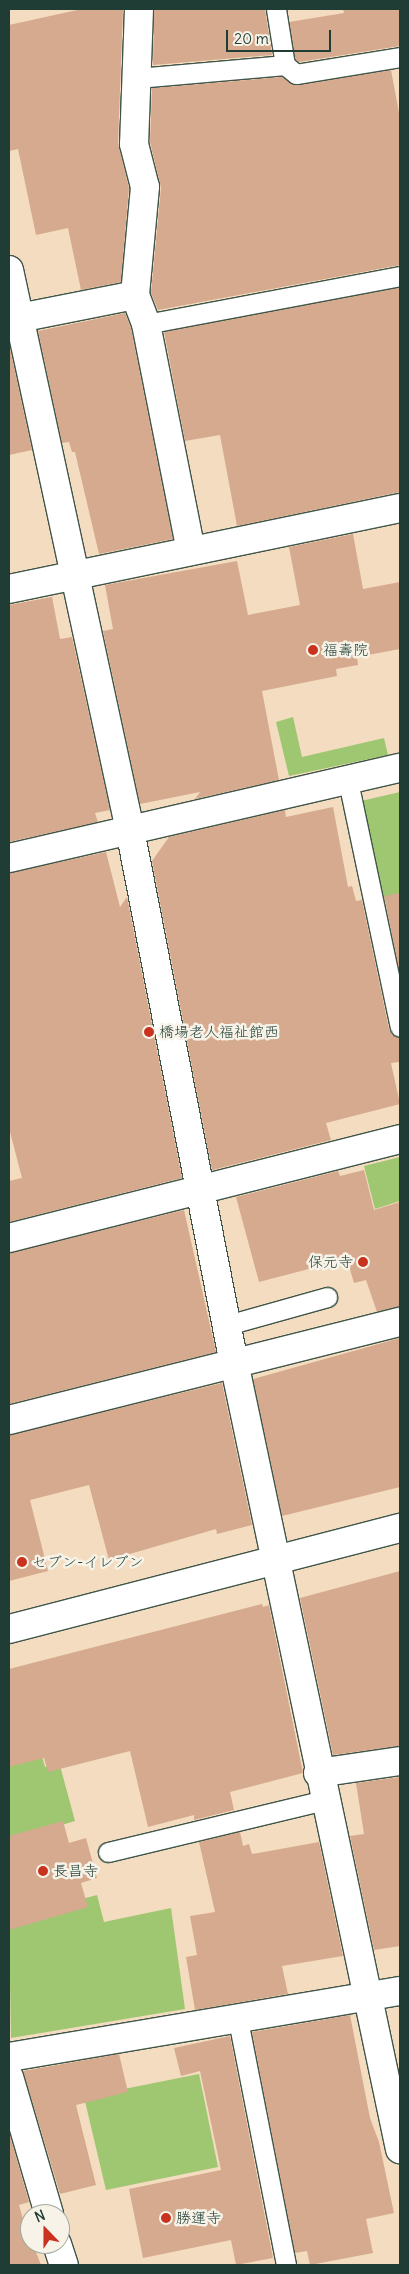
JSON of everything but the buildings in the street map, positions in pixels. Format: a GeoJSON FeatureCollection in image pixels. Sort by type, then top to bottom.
{"type":"FeatureCollection","features":[{"type":"Feature","properties":{"kind":"street"},"geometry":{"type":"LineString","coordinates":[[139,9],[134,144],[145,187],[135,295],[146,324],[191,551]]}},
{"type":"Feature","properties":{"kind":"street"},"geometry":{"type":"LineString","coordinates":[[9,270],[14,319],[74,575],[130,830],[226,1325],[277,1561],[318,1773],[370,1995],[400,2149]]}},
{"type":"Feature","properties":{"kind":"street"},"geometry":{"type":"LineString","coordinates":[[14,319],[135,295]]}},
{"type":"Feature","properties":{"kind":"street"},"geometry":{"type":"LineString","coordinates":[[9,589],[400,508]]}},
{"type":"Feature","properties":{"kind":"street"},"geometry":{"type":"LineString","coordinates":[[9,858],[400,768]]}},
{"type":"Feature","properties":{"kind":"street"},"geometry":{"type":"LineString","coordinates":[[9,1238],[200,1188],[400,1139]]}},
{"type":"Feature","properties":{"kind":"street"},"geometry":{"type":"LineString","coordinates":[[9,1420],[234,1362],[400,1322]]}},
{"type":"Feature","properties":{"kind":"street"},"geometry":{"type":"LineString","coordinates":[[9,1629],[400,1528]]}},
{"type":"Feature","properties":{"kind":"street"},"geometry":{"type":"LineString","coordinates":[[318,1773],[400,1761]]}},
{"type":"Feature","properties":{"kind":"street"},"geometry":{"type":"LineString","coordinates":[[9,2057],[238,2020],[400,1991]]}},
{"type":"Feature","properties":{"kind":"street"},"geometry":{"type":"LineString","coordinates":[[9,2077],[46,2204]]}},
{"type":"Feature","properties":{"kind":"lane"},"geometry":{"type":"LineString","coordinates":[[276,9],[285,65],[296,74],[400,57]]}},
{"type":"Feature","properties":{"kind":"lane"},"geometry":{"type":"LineString","coordinates":[[137,78],[285,65]]}},
{"type":"Feature","properties":{"kind":"lane"},"geometry":{"type":"LineString","coordinates":[[146,324],[400,276]]}},
{"type":"Feature","properties":{"kind":"lane"},"geometry":{"type":"LineString","coordinates":[[348,781],[400,1027]]}},
{"type":"Feature","properties":{"kind":"lane"},"geometry":{"type":"LineString","coordinates":[[226,1325],[327,1297]]}},
{"type":"Feature","properties":{"kind":"lane"},"geometry":{"type":"LineString","coordinates":[[108,1852],[325,1800]]}},
{"type":"Feature","properties":{"kind":"lane"},"geometry":{"type":"LineString","coordinates":[[238,2020],[286,2265]]}},
{"type":"Feature","properties":{"kind":"green space"},"geometry":{"type":"Polygon","coordinates":[[[293,717],[302,757],[384,738],[388,755],[289,776],[276,722],[293,717]]]}},
{"type":"Feature","properties":{"kind":"green space"},"geometry":{"type":"Polygon","coordinates":[[[400,792],[400,896],[380,900],[361,801],[400,792]]]}},
{"type":"Feature","properties":{"kind":"green space"},"geometry":{"type":"Polygon","coordinates":[[[400,1157],[400,1201],[375,1209],[364,1166],[400,1157]]]}},
{"type":"Feature","properties":{"kind":"green space"},"geometry":{"type":"Polygon","coordinates":[[[41,1753],[45,1767],[59,1762],[75,1821],[9,1841],[9,1762],[41,1753]]]}},
{"type":"Feature","properties":{"kind":"green space"},"geometry":{"type":"Polygon","coordinates":[[[97,1895],[104,1922],[171,1908],[185,2009],[11,2038],[9,1918],[97,1895]]]}},
{"type":"Feature","properties":{"kind":"green space"},"geometry":{"type":"Polygon","coordinates":[[[199,2074],[218,2167],[106,2190],[84,2097],[199,2074]]]}},
{"type":"Feature","properties":{"kind":"place","name":"福壽院"},"geometry":{"type":"Point","coordinates":[313,650]}},
{"type":"Feature","properties":{"kind":"place","name":"橋場老人福祉館西"},"geometry":{"type":"Point","coordinates":[149,1032]}},
{"type":"Feature","properties":{"kind":"place","name":"保元寺"},"geometry":{"type":"Point","coordinates":[363,1262]}},
{"type":"Feature","properties":{"kind":"place","name":"セブン-イレブン"},"geometry":{"type":"Point","coordinates":[22,1562]}},
{"type":"Feature","properties":{"kind":"place","name":"長昌寺"},"geometry":{"type":"Point","coordinates":[43,1871]}},
{"type":"Feature","properties":{"kind":"place","name":"勝運寺"},"geometry":{"type":"Point","coordinates":[166,2218]}}]}
